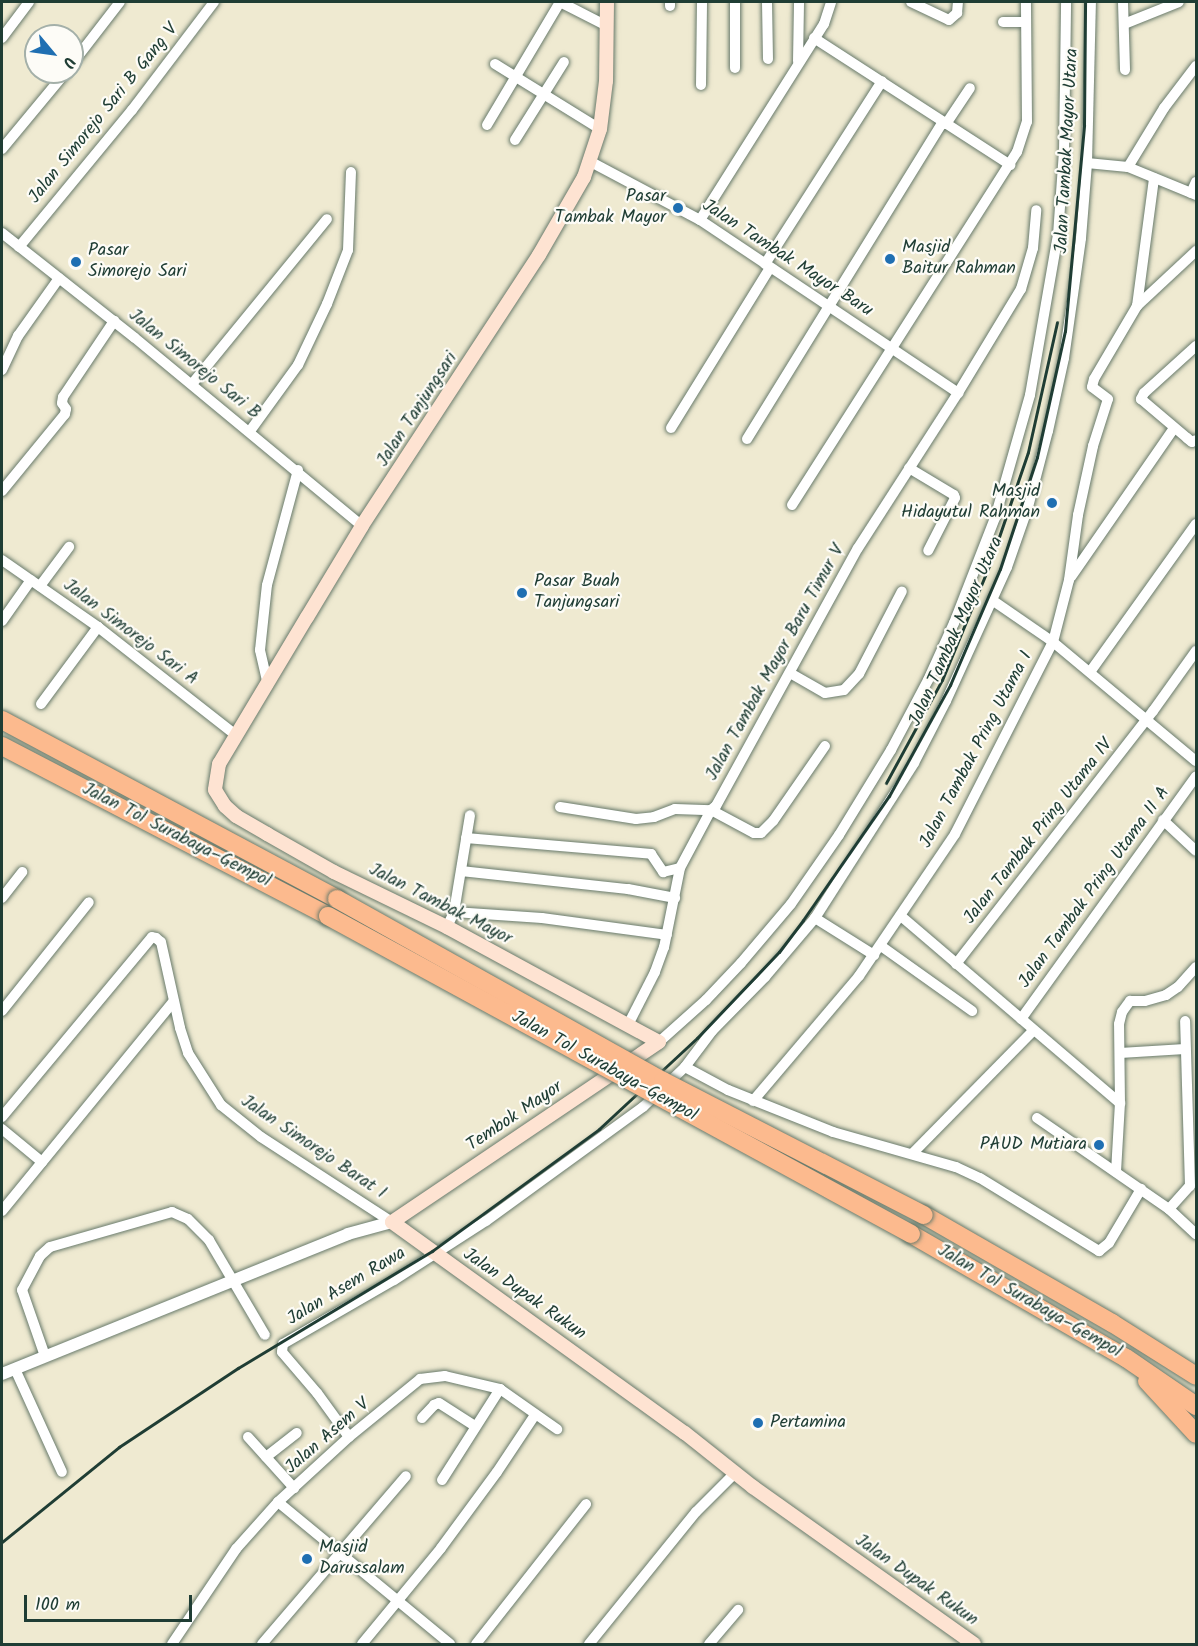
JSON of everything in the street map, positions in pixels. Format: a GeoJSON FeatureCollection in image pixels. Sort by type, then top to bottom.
{"type":"FeatureCollection","features":[{"type":"Feature","properties":{"kind":"highway","name":"Jalan Tol Surabaya–Gempol"},"geometry":{"type":"LineString","coordinates":[[2,720],[337,899],[663,1081],[924,1215],[1112,1323],[1197,1376]]}},
{"type":"Feature","properties":{"kind":"highway","name":"Jalan Tol Surabaya–Gempol"},"geometry":{"type":"LineString","coordinates":[[2,746],[328,916],[911,1234],[1125,1358],[1197,1406]]}},
{"type":"Feature","properties":{"kind":"highway"},"geometry":{"type":"LineString","coordinates":[[1125,1358],[1197,1434]]}},
{"type":"Feature","properties":{"kind":"main road","name":"Jalan Tanjungsari"},"geometry":{"type":"LineString","coordinates":[[236,816],[225,806],[215,790],[219,764],[363,526],[539,255],[591,162],[600,129],[606,81],[607,2]]}},
{"type":"Feature","properties":{"kind":"main road","name":"Jalan Tambak Mayor"},"geometry":{"type":"LineString","coordinates":[[236,816],[334,872],[447,927],[628,1025]]}},
{"type":"Feature","properties":{"kind":"main road"},"geometry":{"type":"LineString","coordinates":[[628,1025],[659,1042]]}},
{"type":"Feature","properties":{"kind":"main road","name":"Tembok Mayor"},"geometry":{"type":"LineString","coordinates":[[392,1222],[659,1042]]}},
{"type":"Feature","properties":{"kind":"main road","name":"Jalan Dupak Rukun"},"geometry":{"type":"LineString","coordinates":[[392,1222],[685,1432],[735,1473],[974,1644]]}},
{"type":"Feature","properties":{"kind":"street"},"geometry":{"type":"LineString","coordinates":[[2,38],[29,2]]}},
{"type":"Feature","properties":{"kind":"street"},"geometry":{"type":"LineString","coordinates":[[84,48],[120,2]]}},
{"type":"Feature","properties":{"kind":"street","name":"Jalan Simorejo Sari B Gang V"},"geometry":{"type":"LineString","coordinates":[[19,247],[132,110],[214,2]]}},
{"type":"Feature","properties":{"kind":"street"},"geometry":{"type":"LineString","coordinates":[[487,125],[560,2],[606,26]]}},
{"type":"Feature","properties":{"kind":"street"},"geometry":{"type":"LineString","coordinates":[[701,85],[702,2]]}},
{"type":"Feature","properties":{"kind":"street"},"geometry":{"type":"LineString","coordinates":[[735,2],[735,68]]}},
{"type":"Feature","properties":{"kind":"street"},"geometry":{"type":"LineString","coordinates":[[767,2],[768,59]]}},
{"type":"Feature","properties":{"kind":"street"},"geometry":{"type":"LineString","coordinates":[[798,62],[800,2]]}},
{"type":"Feature","properties":{"kind":"street"},"geometry":{"type":"LineString","coordinates":[[700,220],[830,12],[831,2]]}},
{"type":"Feature","properties":{"kind":"street"},"geometry":{"type":"LineString","coordinates":[[912,2],[949,20],[957,13],[958,2]]}},
{"type":"Feature","properties":{"kind":"street"},"geometry":{"type":"LineString","coordinates":[[792,505],[1010,165],[1023,141],[1027,122],[1026,2]]}},
{"type":"Feature","properties":{"kind":"street"},"geometry":{"type":"LineString","coordinates":[[659,1042],[706,1000],[741,963],[791,904],[843,830],[891,750],[928,680],[991,528],[1030,395],[1058,235],[1064,151],[1066,2]]}},
{"type":"Feature","properties":{"kind":"street","name":"Jalan Tambak Mayor Utara"},"geometry":{"type":"LineString","coordinates":[[435,1254],[546,1179],[643,1107],[685,1067],[712,1031],[765,977],[815,918],[914,763],[1007,567],[1028,507],[1064,358],[1081,238],[1087,163],[1091,2]]}},
{"type":"Feature","properties":{"kind":"street"},"geometry":{"type":"LineString","coordinates":[[1123,2],[1125,70]]}},
{"type":"Feature","properties":{"kind":"street"},"geometry":{"type":"LineString","coordinates":[[1124,24],[1179,2]]}},
{"type":"Feature","properties":{"kind":"street"},"geometry":{"type":"LineString","coordinates":[[1003,22],[1026,22]]}},
{"type":"Feature","properties":{"kind":"street"},"geometry":{"type":"LineString","coordinates":[[814,38],[1010,165]]}},
{"type":"Feature","properties":{"kind":"street"},"geometry":{"type":"LineString","coordinates":[[515,140],[564,62]]}},
{"type":"Feature","properties":{"kind":"street"},"geometry":{"type":"LineString","coordinates":[[495,64],[600,129]]}},
{"type":"Feature","properties":{"kind":"street"},"geometry":{"type":"LineString","coordinates":[[1128,167],[1164,108],[1197,66]]}},
{"type":"Feature","properties":{"kind":"street"},"geometry":{"type":"LineString","coordinates":[[670,428],[882,81]]}},
{"type":"Feature","properties":{"kind":"street"},"geometry":{"type":"LineString","coordinates":[[2,149],[56,84]]}},
{"type":"Feature","properties":{"kind":"street"},"geometry":{"type":"LineString","coordinates":[[747,439],[945,123],[970,88]]}},
{"type":"Feature","properties":{"kind":"street","name":"Jalan Tambak Mayor Baru"},"geometry":{"type":"LineString","coordinates":[[591,162],[700,220],[958,393]]}},
{"type":"Feature","properties":{"kind":"street"},"geometry":{"type":"LineString","coordinates":[[1087,163],[1128,167],[1194,194],[1197,182]]}},
{"type":"Feature","properties":{"kind":"street"},"geometry":{"type":"LineString","coordinates":[[250,431],[298,365],[327,304],[348,250],[351,172]]}},
{"type":"Feature","properties":{"kind":"street"},"geometry":{"type":"LineString","coordinates":[[1137,306],[1154,178]]}},
{"type":"Feature","properties":{"kind":"street","name":"Jalan Tambak Mayor Baru Timur V"},"geometry":{"type":"LineString","coordinates":[[628,1025],[655,972],[667,935],[680,868],[858,548],[958,393],[1026,278],[1033,248],[1036,210]]}},
{"type":"Feature","properties":{"kind":"street"},"geometry":{"type":"LineString","coordinates":[[192,384],[327,219]]}},
{"type":"Feature","properties":{"kind":"street","name":"Jalan Simorejo Sari B"},"geometry":{"type":"LineString","coordinates":[[2,234],[192,384],[363,526]]}},
{"type":"Feature","properties":{"kind":"street"},"geometry":{"type":"LineString","coordinates":[[1137,306],[1197,251]]}},
{"type":"Feature","properties":{"kind":"street"},"geometry":{"type":"LineString","coordinates":[[2,370],[18,336],[59,278]]}},
{"type":"Feature","properties":{"kind":"street","name":"Jalan Tambak Pring Utama I"},"geometry":{"type":"LineString","coordinates":[[753,1101],[878,950],[902,917],[955,834],[1053,642],[1069,580],[1090,458],[1108,399],[1094,390],[1092,384],[1137,306]]}},
{"type":"Feature","properties":{"kind":"street"},"geometry":{"type":"LineString","coordinates":[[2,491],[65,414],[63,397],[114,321]]}},
{"type":"Feature","properties":{"kind":"street"},"geometry":{"type":"LineString","coordinates":[[1192,439],[1174,428],[1141,401],[1144,393],[1197,346]]}},
{"type":"Feature","properties":{"kind":"street"},"geometry":{"type":"LineString","coordinates":[[1069,580],[1174,428]]}},
{"type":"Feature","properties":{"kind":"street"},"geometry":{"type":"LineString","coordinates":[[909,468],[954,495],[955,498],[928,551]]}},
{"type":"Feature","properties":{"kind":"street"},"geometry":{"type":"LineString","coordinates":[[268,685],[260,650],[267,585],[298,470]]}},
{"type":"Feature","properties":{"kind":"street"},"geometry":{"type":"LineString","coordinates":[[1090,672],[1197,524]]}},
{"type":"Feature","properties":{"kind":"street"},"geometry":{"type":"LineString","coordinates":[[2,621],[69,547]]}},
{"type":"Feature","properties":{"kind":"street","name":"Jalan Simorejo Sari A"},"geometry":{"type":"LineString","coordinates":[[2,560],[98,627],[237,736]]}},
{"type":"Feature","properties":{"kind":"street"},"geometry":{"type":"LineString","coordinates":[[790,673],[825,693],[844,690],[859,674],[902,591]]}},
{"type":"Feature","properties":{"kind":"street"},"geometry":{"type":"LineString","coordinates":[[992,600],[1053,642],[1197,761]]}},
{"type":"Feature","properties":{"kind":"street"},"geometry":{"type":"LineString","coordinates":[[41,704],[98,627]]}},
{"type":"Feature","properties":{"kind":"street","name":"Jalan Tambak Pring Utama IV"},"geometry":{"type":"LineString","coordinates":[[956,964],[1147,719],[1197,651]]}},
{"type":"Feature","properties":{"kind":"street"},"geometry":{"type":"LineString","coordinates":[[560,807],[636,819],[654,817],[675,809],[711,810],[754,832],[761,832],[773,821],[825,746]]}},
{"type":"Feature","properties":{"kind":"street","name":"Jalan Tambak Pring Utama II A"},"geometry":{"type":"LineString","coordinates":[[1021,1019],[1197,776]]}},
{"type":"Feature","properties":{"kind":"street"},"geometry":{"type":"LineString","coordinates":[[447,927],[454,912],[470,815]]}},
{"type":"Feature","properties":{"kind":"street"},"geometry":{"type":"LineString","coordinates":[[1163,820],[1197,851]]}},
{"type":"Feature","properties":{"kind":"street"},"geometry":{"type":"LineString","coordinates":[[466,838],[651,854],[663,872],[680,868]]}},
{"type":"Feature","properties":{"kind":"street"},"geometry":{"type":"LineString","coordinates":[[461,871],[628,889],[675,898]]}},
{"type":"Feature","properties":{"kind":"street"},"geometry":{"type":"LineString","coordinates":[[2,898],[22,872]]}},
{"type":"Feature","properties":{"kind":"street"},"geometry":{"type":"LineString","coordinates":[[2,1011],[89,902]]}},
{"type":"Feature","properties":{"kind":"street"},"geometry":{"type":"LineString","coordinates":[[454,912],[554,920],[667,935]]}},
{"type":"Feature","properties":{"kind":"street"},"geometry":{"type":"LineString","coordinates":[[902,917],[1120,1103]]}},
{"type":"Feature","properties":{"kind":"street"},"geometry":{"type":"LineString","coordinates":[[815,918],[878,950],[972,1011]]}},
{"type":"Feature","properties":{"kind":"street","name":"Jalan Simorejo Barat I"},"geometry":{"type":"LineString","coordinates":[[2,1118],[152,937],[161,942],[188,1053],[221,1105],[261,1137],[392,1222]]}},
{"type":"Feature","properties":{"kind":"street"},"geometry":{"type":"LineString","coordinates":[[1116,1172],[1120,1103],[1119,1024],[1126,1005],[1130,1001],[1145,1001],[1166,995],[1197,967]]}},
{"type":"Feature","properties":{"kind":"street"},"geometry":{"type":"LineString","coordinates":[[2,1211],[174,1001]]}},
{"type":"Feature","properties":{"kind":"street"},"geometry":{"type":"LineString","coordinates":[[1169,1209],[1193,1183],[1186,1081],[1185,1021]]}},
{"type":"Feature","properties":{"kind":"street"},"geometry":{"type":"LineString","coordinates":[[914,1153],[1033,1030]]}},
{"type":"Feature","properties":{"kind":"street"},"geometry":{"type":"LineString","coordinates":[[1120,1053],[1185,1049]]}},
{"type":"Feature","properties":{"kind":"street"},"geometry":{"type":"LineString","coordinates":[[685,1067],[753,1101],[833,1132],[914,1153],[980,1178],[1099,1251],[1109,1243],[1142,1189]]}},
{"type":"Feature","properties":{"kind":"street"},"geometry":{"type":"LineString","coordinates":[[1186,1081],[1197,1073]]}},
{"type":"Feature","properties":{"kind":"street"},"geometry":{"type":"LineString","coordinates":[[1036,1118],[1142,1189],[1197,1234]]}},
{"type":"Feature","properties":{"kind":"street"},"geometry":{"type":"LineString","coordinates":[[2,1129],[42,1161]]}},
{"type":"Feature","properties":{"kind":"street"},"geometry":{"type":"LineString","coordinates":[[45,1356],[22,1290],[34,1266],[50,1247],[172,1212],[188,1219],[201,1229],[265,1335]]}},
{"type":"Feature","properties":{"kind":"street"},"geometry":{"type":"LineString","coordinates":[[2,1374],[348,1234],[392,1222]]}},
{"type":"Feature","properties":{"kind":"street","name":"Jalan Asem Rawa"},"geometry":{"type":"LineString","coordinates":[[349,1437],[317,1393],[282,1352],[282,1346],[435,1254]]}},
{"type":"Feature","properties":{"kind":"street"},"geometry":{"type":"LineString","coordinates":[[15,1369],[63,1472]]}},
{"type":"Feature","properties":{"kind":"street","name":"Jalan Asem V"},"geometry":{"type":"LineString","coordinates":[[172,1644],[236,1549],[278,1502],[349,1437],[420,1379],[445,1376],[500,1389],[558,1429]]}},
{"type":"Feature","properties":{"kind":"street"},"geometry":{"type":"LineString","coordinates":[[442,1480],[500,1389]]}},
{"type":"Feature","properties":{"kind":"street"},"geometry":{"type":"LineString","coordinates":[[422,1418],[434,1405],[439,1403],[475,1426]]}},
{"type":"Feature","properties":{"kind":"street"},"geometry":{"type":"LineString","coordinates":[[362,1644],[498,1472],[535,1415]]}},
{"type":"Feature","properties":{"kind":"street"},"geometry":{"type":"LineString","coordinates":[[266,1457],[297,1433]]}},
{"type":"Feature","properties":{"kind":"street"},"geometry":{"type":"LineString","coordinates":[[248,1437],[294,1488]]}},
{"type":"Feature","properties":{"kind":"street"},"geometry":{"type":"LineString","coordinates":[[589,1644],[696,1512],[735,1473]]}},
{"type":"Feature","properties":{"kind":"street"},"geometry":{"type":"LineString","coordinates":[[262,1644],[406,1476]]}},
{"type":"Feature","properties":{"kind":"street"},"geometry":{"type":"LineString","coordinates":[[278,1502],[450,1644]]}},
{"type":"Feature","properties":{"kind":"street"},"geometry":{"type":"LineString","coordinates":[[476,1644],[586,1504]]}},
{"type":"Feature","properties":{"kind":"street"},"geometry":{"type":"LineString","coordinates":[[709,1644],[738,1610]]}},
{"type":"Feature","properties":{"kind":"railway"},"geometry":{"type":"LineString","coordinates":[[2,1542],[119,1447],[238,1368],[432,1251],[599,1129],[697,1038],[779,952],[803,920],[889,796],[950,685],[1000,569],[1037,457],[1065,331],[1084,125],[1085,2]]}},
{"type":"Feature","properties":{"kind":"railway"},"geometry":{"type":"LineString","coordinates":[[886,783],[942,680],[989,566],[1028,452],[1057,322]]}},
{"type":"Feature","properties":{"kind":"place","name":"Pasar Tambak Mayor"},"geometry":{"type":"Point","coordinates":[678,208]}},
{"type":"Feature","properties":{"kind":"place","name":"Masjid Baitur Rahman"},"geometry":{"type":"Point","coordinates":[890,259]}},
{"type":"Feature","properties":{"kind":"place","name":"Pasar Simorejo Sari"},"geometry":{"type":"Point","coordinates":[76,262]}},
{"type":"Feature","properties":{"kind":"place","name":"Masjid Hidayutul Rahman"},"geometry":{"type":"Point","coordinates":[1052,503]}},
{"type":"Feature","properties":{"kind":"place","name":"Pasar Buah Tanjungsari"},"geometry":{"type":"Point","coordinates":[522,593]}},
{"type":"Feature","properties":{"kind":"place","name":"PAUD Mutiara"},"geometry":{"type":"Point","coordinates":[1099,1145]}},
{"type":"Feature","properties":{"kind":"place","name":"Pertamina"},"geometry":{"type":"Point","coordinates":[758,1423]}},
{"type":"Feature","properties":{"kind":"place","name":"Masjid Darussalam"},"geometry":{"type":"Point","coordinates":[307,1559]}}]}
